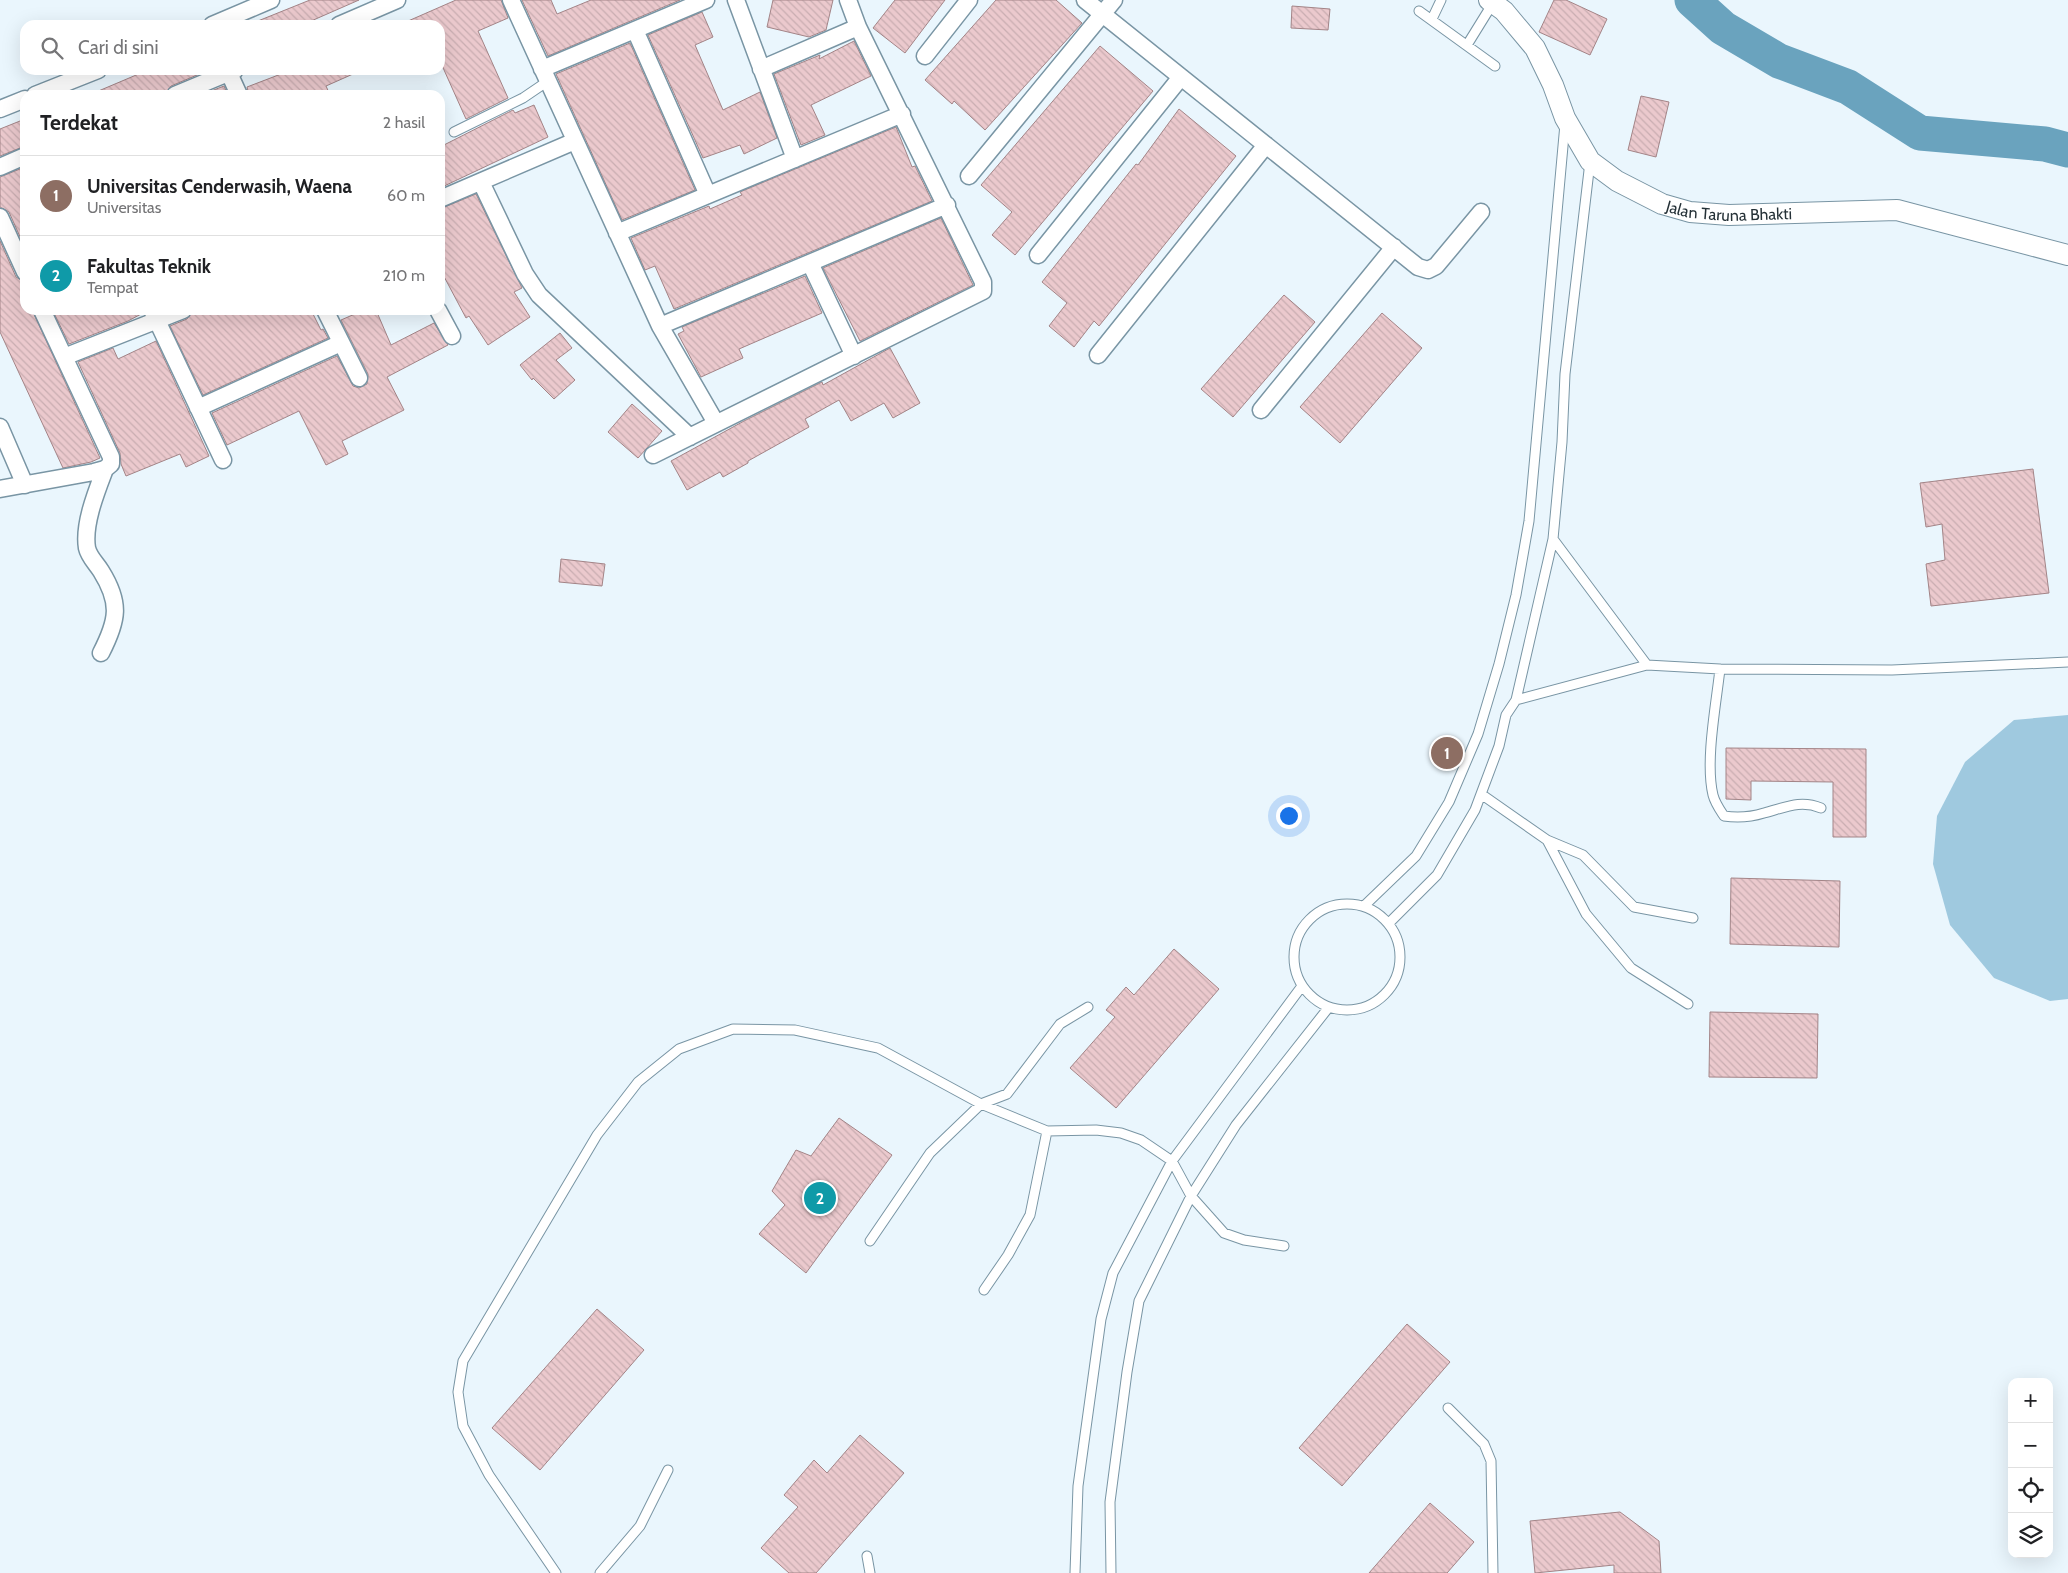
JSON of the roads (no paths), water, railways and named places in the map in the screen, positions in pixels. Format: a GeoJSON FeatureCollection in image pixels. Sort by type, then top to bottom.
{"type":"FeatureCollection","features":[{"type":"Feature","properties":{"kind":"street"},"geometry":{"type":"LineString","coordinates":[[224,20],[271,0]]}},
{"type":"Feature","properties":{"kind":"street"},"geometry":{"type":"LineString","coordinates":[[351,20],[397,0]]}},
{"type":"Feature","properties":{"kind":"street"},"geometry":{"type":"LineString","coordinates":[[511,0],[660,326],[716,423]]}},
{"type":"Feature","properties":{"kind":"street"},"geometry":{"type":"LineString","coordinates":[[545,75],[634,30],[706,0]]}},
{"type":"Feature","properties":{"kind":"street"},"geometry":{"type":"LineString","coordinates":[[736,0],[795,159]]}},
{"type":"Feature","properties":{"kind":"street"},"geometry":{"type":"LineString","coordinates":[[653,456],[983,291],[983,282],[947,205],[858,27],[848,0]]}},
{"type":"Feature","properties":{"kind":"street"},"geometry":{"type":"LineString","coordinates":[[924,56],[969,0]]}},
{"type":"Feature","properties":{"kind":"street"},"geometry":{"type":"LineString","coordinates":[[1085,0],[1418,266],[1428,270],[1436,266],[1481,212]]}},
{"type":"Feature","properties":{"kind":"street"},"geometry":{"type":"LineString","coordinates":[[969,176],[1114,0]]}},
{"type":"Feature","properties":{"kind":"street","name":"Jalan Taruna Bhakti"},"geometry":{"type":"LineString","coordinates":[[1491,2],[1504,11],[1535,48],[1566,118],[1590,161],[1617,182],[1662,204],[1690,212],[1769,215],[1854,210],[1897,210],[2068,255]]}},
{"type":"Feature","properties":{"kind":"street"},"geometry":{"type":"LineString","coordinates":[[761,69],[858,27]]}},
{"type":"Feature","properties":{"kind":"street"},"geometry":{"type":"LineString","coordinates":[[634,30],[708,195]]}},
{"type":"Feature","properties":{"kind":"street"},"geometry":{"type":"LineString","coordinates":[[48,90],[85,75]]}},
{"type":"Feature","properties":{"kind":"street"},"geometry":{"type":"LineString","coordinates":[[187,90],[222,75]]}},
{"type":"Feature","properties":{"kind":"street"},"geometry":{"type":"LineString","coordinates":[[233,75],[238,90]]}},
{"type":"Feature","properties":{"kind":"street"},"geometry":{"type":"LineString","coordinates":[[1038,256],[1181,77]]}},
{"type":"Feature","properties":{"kind":"street"},"geometry":{"type":"LineString","coordinates":[[0,109],[20,101]]}},
{"type":"Feature","properties":{"kind":"street"},"geometry":{"type":"LineString","coordinates":[[617,233],[902,114]]}},
{"type":"Feature","properties":{"kind":"street"},"geometry":{"type":"LineString","coordinates":[[445,198],[575,141]]}},
{"type":"Feature","properties":{"kind":"street"},"geometry":{"type":"LineString","coordinates":[[1098,355],[1266,145]]}},
{"type":"Feature","properties":{"kind":"street"},"geometry":{"type":"LineString","coordinates":[[0,167],[20,158]]}},
{"type":"Feature","properties":{"kind":"street"},"geometry":{"type":"LineString","coordinates":[[481,182],[525,274],[539,294],[690,437]]}},
{"type":"Feature","properties":{"kind":"street"},"geometry":{"type":"LineString","coordinates":[[660,326],[947,205]]}},
{"type":"Feature","properties":{"kind":"street"},"geometry":{"type":"LineString","coordinates":[[0,217],[20,261]]}},
{"type":"Feature","properties":{"kind":"street"},"geometry":{"type":"LineString","coordinates":[[1261,410],[1394,247]]}},
{"type":"Feature","properties":{"kind":"street"},"geometry":{"type":"LineString","coordinates":[[810,262],[854,356]]}},
{"type":"Feature","properties":{"kind":"street"},"geometry":{"type":"LineString","coordinates":[[0,489],[105,469],[111,464],[110,457],[44,315]]}},
{"type":"Feature","properties":{"kind":"street"},"geometry":{"type":"LineString","coordinates":[[328,315],[359,378]]}},
{"type":"Feature","properties":{"kind":"street"},"geometry":{"type":"LineString","coordinates":[[441,315],[452,336]]}},
{"type":"Feature","properties":{"kind":"street"},"geometry":{"type":"LineString","coordinates":[[64,357],[155,316],[222,460]]}},
{"type":"Feature","properties":{"kind":"street"},"geometry":{"type":"LineString","coordinates":[[198,408],[342,343]]}},
{"type":"Feature","properties":{"kind":"street"},"geometry":{"type":"LineString","coordinates":[[0,427],[25,485]]}},
{"type":"Feature","properties":{"kind":"street"},"geometry":{"type":"LineString","coordinates":[[101,653],[112,632],[117,610],[112,589],[89,556],[86,541],[93,504],[105,469]]}},
{"type":"Feature","properties":{"kind":"lane"},"geometry":{"type":"LineString","coordinates":[[1432,19],[1441,0]]}},
{"type":"Feature","properties":{"kind":"lane"},"geometry":{"type":"LineString","coordinates":[[1467,45],[1491,2]]}},
{"type":"Feature","properties":{"kind":"lane"},"geometry":{"type":"LineString","coordinates":[[1419,11],[1495,66]]}},
{"type":"Feature","properties":{"kind":"lane"},"geometry":{"type":"LineString","coordinates":[[454,132],[523,98],[545,75]]}},
{"type":"Feature","properties":{"kind":"lane"},"geometry":{"type":"LineString","coordinates":[[1364,906],[1416,856],[1449,802],[1478,734],[1499,664],[1516,595],[1528,521],[1566,118]]}},
{"type":"Feature","properties":{"kind":"lane"},"geometry":{"type":"LineString","coordinates":[[1389,923],[1437,874],[1476,810],[1499,746],[1506,715],[1516,700],[1553,539],[1562,442],[1565,374],[1590,161]]}},
{"type":"Feature","properties":{"kind":"lane"},"geometry":{"type":"LineString","coordinates":[[1553,539],[1647,665]]}},
{"type":"Feature","properties":{"kind":"lane"},"geometry":{"type":"LineString","coordinates":[[1516,700],[1647,665],[1720,670],[1892,670],[2068,662]]}},
{"type":"Feature","properties":{"kind":"lane"},"geometry":{"type":"LineString","coordinates":[[1720,670],[1712,747],[1712,776],[1713,795],[1724,816],[1734,818],[1764,813],[1787,804],[1812,804],[1821,808]]}},
{"type":"Feature","properties":{"kind":"lane"},"geometry":{"type":"LineString","coordinates":[[1482,794],[1547,840],[1584,855],[1634,907],[1693,918]]}},
{"type":"Feature","properties":{"kind":"lane"},"geometry":{"type":"LineString","coordinates":[[1547,840],[1586,914],[1631,968],[1688,1004]]}},
{"type":"Feature","properties":{"kind":"lane"},"geometry":{"type":"LineString","coordinates":[[1346,903],[1364,906],[1378,913],[1389,923],[1400,948],[1397,976],[1381,999],[1356,1010],[1328,1007],[1314,999],[1302,986],[1295,969],[1294,950],[1300,932],[1311,917],[1327,907],[1346,903]]}},
{"type":"Feature","properties":{"kind":"lane"},"geometry":{"type":"LineString","coordinates":[[1075,1573],[1078,1486],[1101,1319],[1113,1273],[1172,1161],[1302,986]]}},
{"type":"Feature","properties":{"kind":"lane"},"geometry":{"type":"LineString","coordinates":[[870,1241],[930,1153],[981,1104],[1007,1094],[1060,1024],[1088,1007]]}},
{"type":"Feature","properties":{"kind":"lane"},"geometry":{"type":"LineString","coordinates":[[1111,1573],[1110,1502],[1126,1372],[1139,1302],[1191,1196],[1236,1125],[1328,1007]]}},
{"type":"Feature","properties":{"kind":"lane"},"geometry":{"type":"LineString","coordinates":[[556,1573],[489,1475],[463,1426],[458,1392],[463,1361],[597,1135],[638,1082],[679,1049],[733,1029],[796,1030],[878,1048],[981,1104],[1047,1131],[1096,1130],[1121,1132],[1141,1140],[1172,1161],[1191,1196],[1224,1233],[1244,1240],[1284,1246]]}},
{"type":"Feature","properties":{"kind":"lane"},"geometry":{"type":"LineString","coordinates":[[984,1290],[1008,1255],[1030,1215],[1047,1131]]}},
{"type":"Feature","properties":{"kind":"lane"},"geometry":{"type":"LineString","coordinates":[[1448,1408],[1484,1444],[1491,1460],[1492,1573]]}},
{"type":"Feature","properties":{"kind":"lane"},"geometry":{"type":"LineString","coordinates":[[600,1573],[640,1526],[668,1470]]}},
{"type":"Feature","properties":{"kind":"lane"},"geometry":{"type":"LineString","coordinates":[[867,1556],[870,1573]]}},
{"type":"Feature","properties":{"kind":"waterway"},"geometry":{"type":"LineString","coordinates":[[1692,0],[1723,28],[1779,61],[1848,87],[1920,133],[2045,144],[2068,150]]}},
{"type":"Feature","properties":{"kind":"place","name":"Universitas Cenderwasih, Waena"},"geometry":{"type":"Point","coordinates":[1447,753]}},
{"type":"Feature","properties":{"kind":"place","name":"Fakultas Teknik"},"geometry":{"type":"Point","coordinates":[820,1198]}}]}
